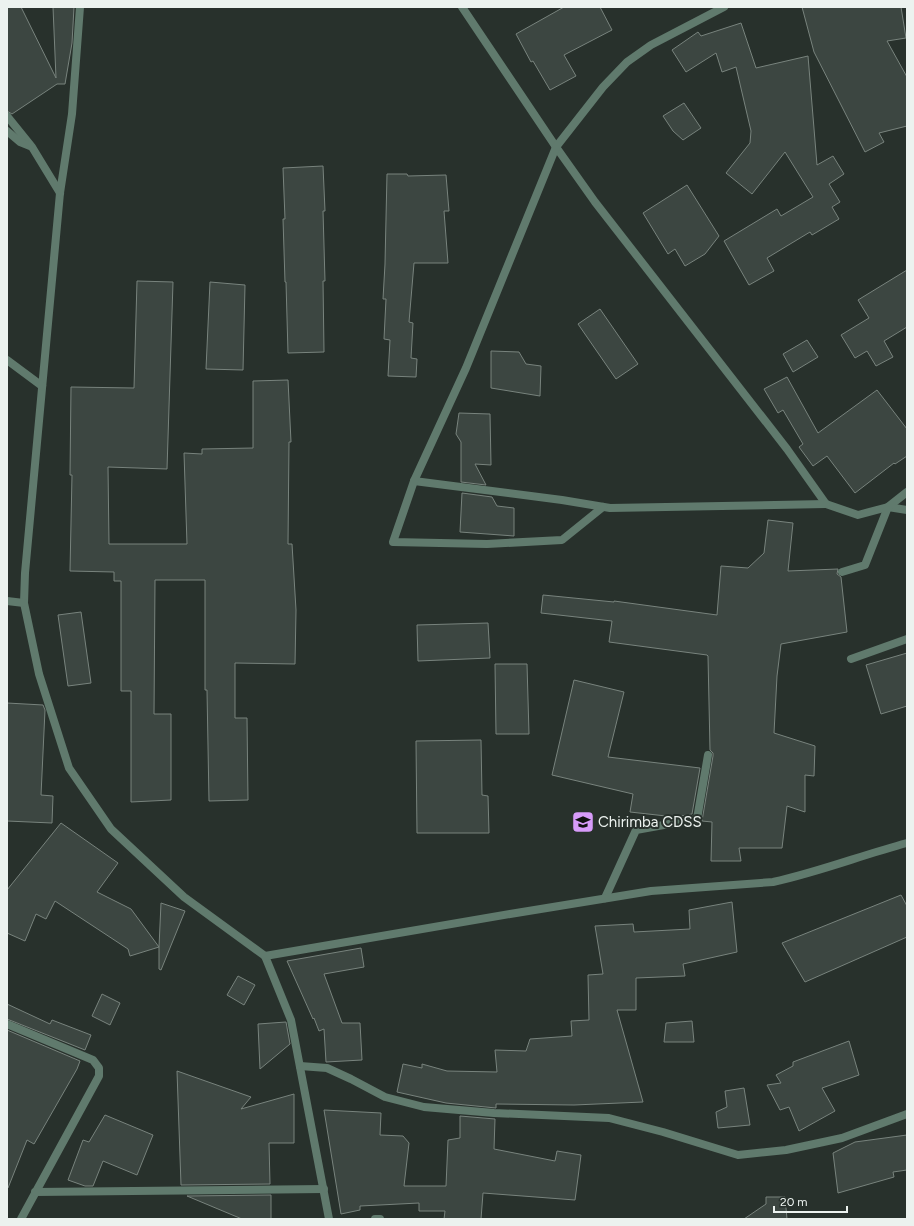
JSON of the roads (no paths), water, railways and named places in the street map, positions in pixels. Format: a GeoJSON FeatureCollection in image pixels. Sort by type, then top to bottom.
{"type":"FeatureCollection","features":[{"type":"Feature","properties":{"kind":"street"},"geometry":{"type":"LineString","coordinates":[[80,7],[72,114],[60,193],[25,573],[24,603],[39,674],[69,768],[110,829],[184,897],[265,956],[291,1020],[330,1219]]}},
{"type":"Feature","properties":{"kind":"street"},"geometry":{"type":"LineString","coordinates":[[462,7],[556,147],[595,202],[788,449],[826,504]]}},
{"type":"Feature","properties":{"kind":"street"},"geometry":{"type":"LineString","coordinates":[[603,507],[562,540],[487,544],[393,542],[414,481],[466,368],[556,147],[603,87],[627,62],[651,45],[724,7]]}},
{"type":"Feature","properties":{"kind":"street"},"geometry":{"type":"LineString","coordinates":[[7,116],[32,147],[60,193]]}},
{"type":"Feature","properties":{"kind":"street"},"geometry":{"type":"LineString","coordinates":[[7,131],[20,142],[32,147]]}},
{"type":"Feature","properties":{"kind":"street"},"geometry":{"type":"LineString","coordinates":[[7,360],[42,386]]}},
{"type":"Feature","properties":{"kind":"street"},"geometry":{"type":"LineString","coordinates":[[414,481],[562,500],[610,508],[826,504],[858,515],[888,507],[907,492]]}},
{"type":"Feature","properties":{"kind":"street"},"geometry":{"type":"LineString","coordinates":[[888,507],[907,510]]}},
{"type":"Feature","properties":{"kind":"street"},"geometry":{"type":"LineString","coordinates":[[842,572],[865,565],[888,507]]}},
{"type":"Feature","properties":{"kind":"street"},"geometry":{"type":"LineString","coordinates":[[7,601],[24,603]]}},
{"type":"Feature","properties":{"kind":"street"},"geometry":{"type":"LineString","coordinates":[[851,659],[907,639]]}},
{"type":"Feature","properties":{"kind":"street"},"geometry":{"type":"LineString","coordinates":[[605,898],[636,830],[696,819],[708,755]]}},
{"type":"Feature","properties":{"kind":"street"},"geometry":{"type":"LineString","coordinates":[[265,956],[651,891],[773,882],[792,878],[873,852],[907,843]]}},
{"type":"Feature","properties":{"kind":"street"},"geometry":{"type":"LineString","coordinates":[[7,1024],[93,1060],[99,1068],[99,1076],[21,1219]]}},
{"type":"Feature","properties":{"kind":"street"},"geometry":{"type":"LineString","coordinates":[[300,1066],[328,1068],[385,1097],[424,1107],[610,1118],[664,1132],[738,1155],[786,1150],[842,1138],[907,1114]]}},
{"type":"Feature","properties":{"kind":"street"},"geometry":{"type":"LineString","coordinates":[[36,1192],[324,1189]]}},
{"type":"Feature","properties":{"kind":"street"},"geometry":{"type":"LineString","coordinates":[[375,1219],[380,1219]]}},
{"type":"Feature","properties":{"kind":"place","name":"Chirimba CDSS"},"geometry":{"type":"Point","coordinates":[583,822]}}]}
